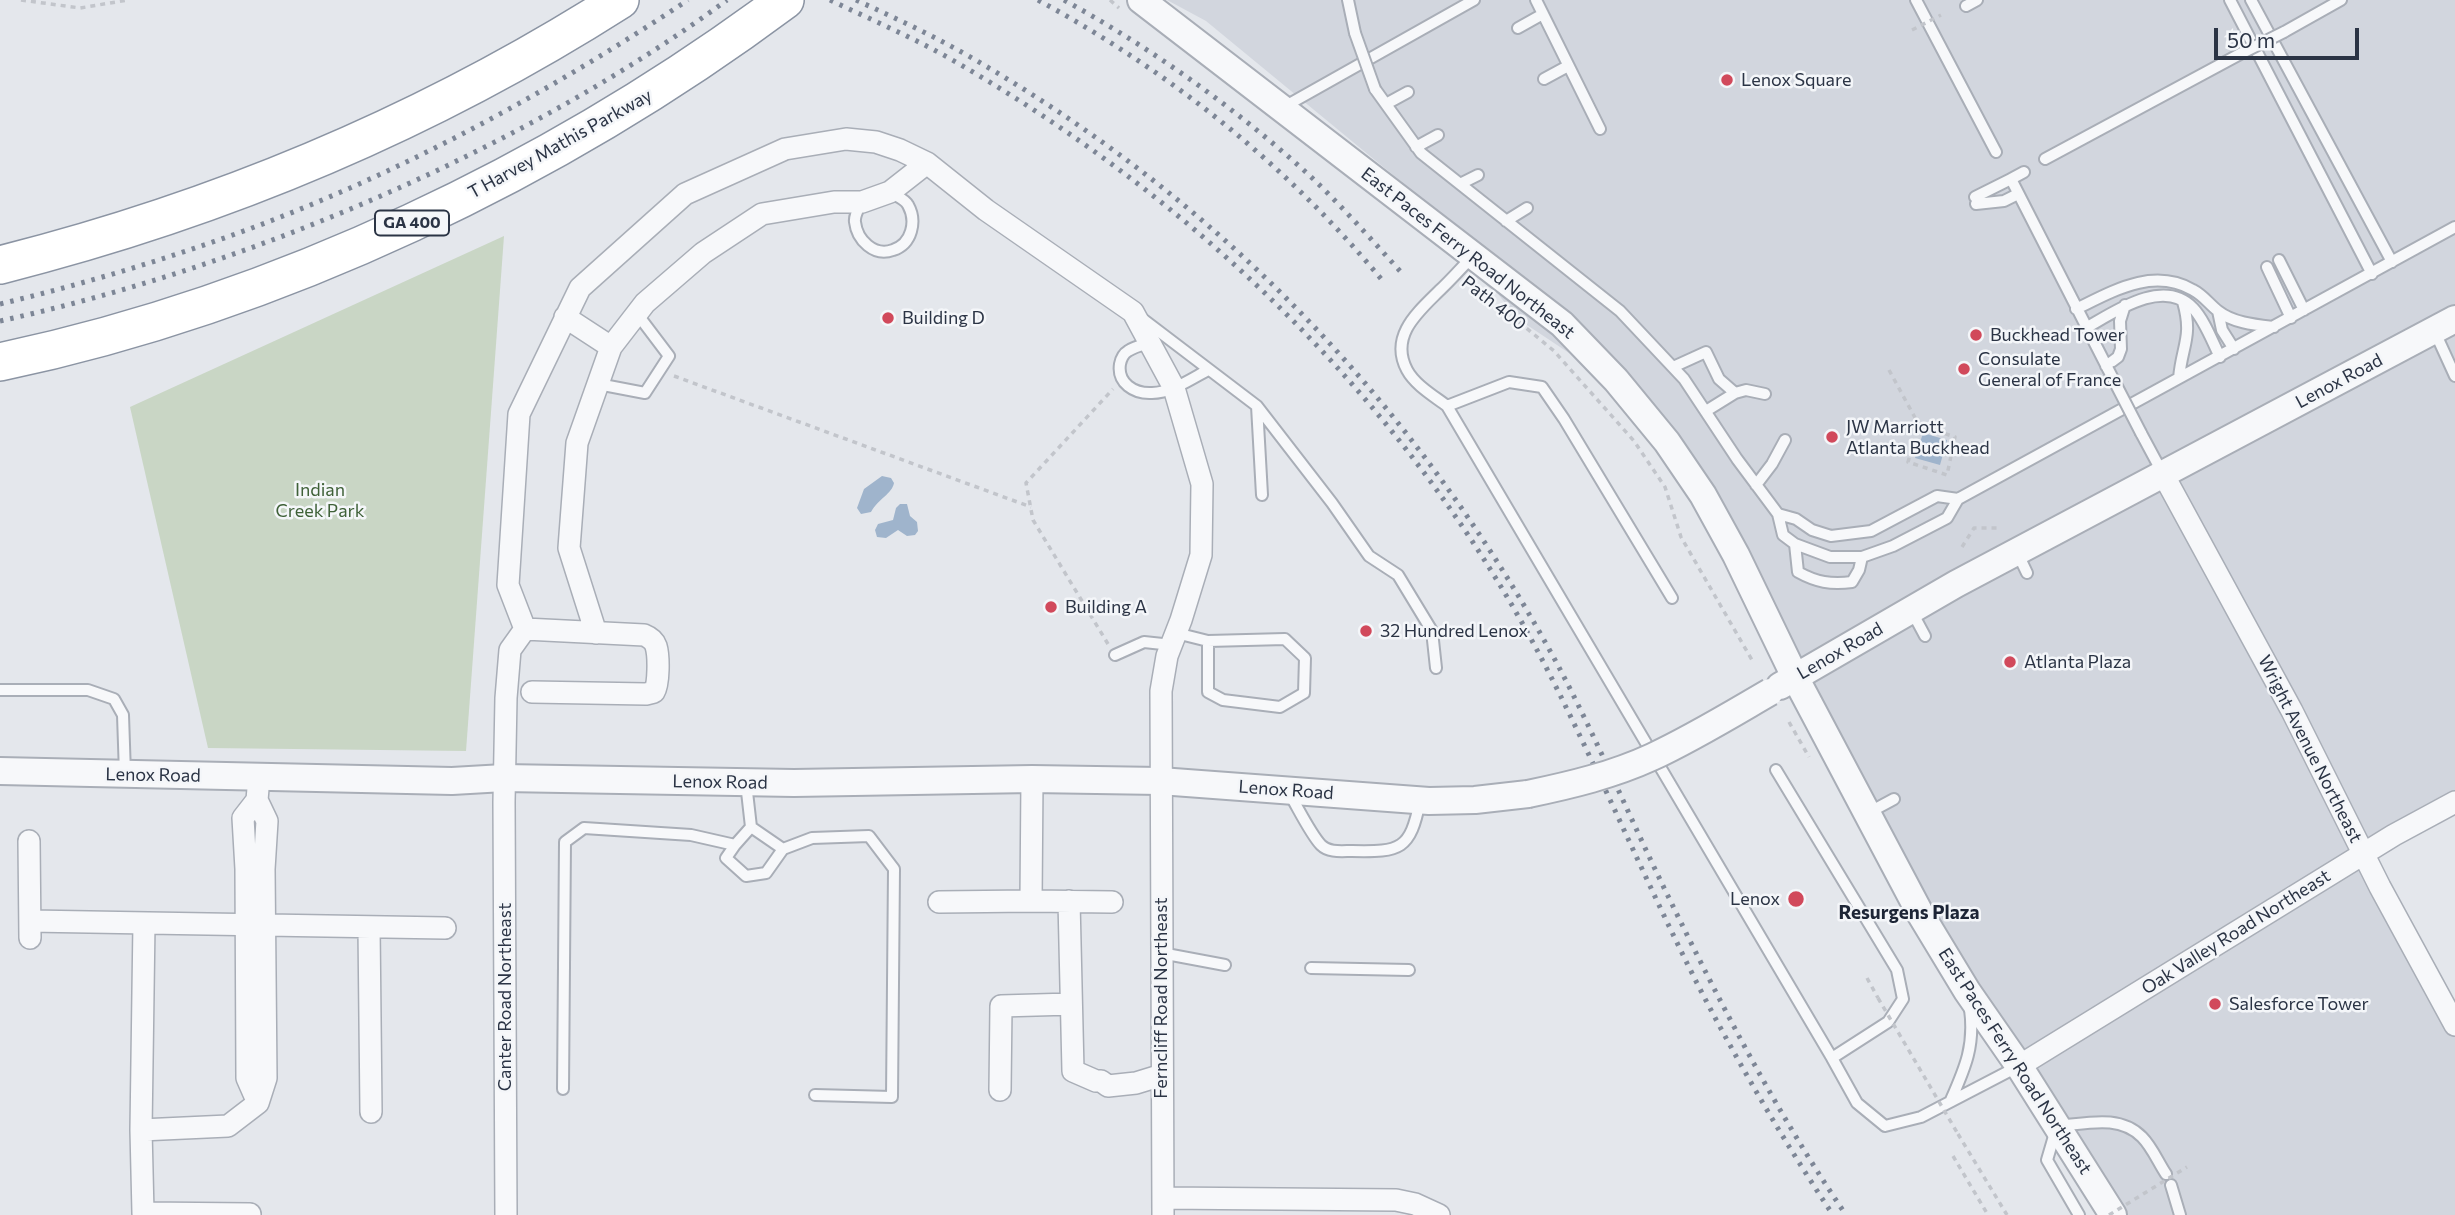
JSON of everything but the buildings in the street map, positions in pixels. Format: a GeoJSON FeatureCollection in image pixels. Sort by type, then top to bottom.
{"type":"FeatureCollection","features":[{"type":"Feature","properties":{"kind":"highway"},"geometry":{"type":"LineString","coordinates":[[0,265],[123,231],[316,161],[377,134],[497,73],[620,0]]}},
{"type":"Feature","properties":{"kind":"highway","name":"T Harvey Mathis Parkway"},"geometry":{"type":"LineString","coordinates":[[0,362],[83,342],[219,300],[318,263],[417,220],[493,183],[606,121],[727,43],[785,0]]}},
{"type":"Feature","properties":{"kind":"street","name":"East Paces Ferry Road Northeast"},"geometry":{"type":"LineString","coordinates":[[1131,4],[1282,107],[1562,324],[1616,380],[1667,442],[1703,495],[1736,555],[1794,677],[1921,915],[2111,1215]]}},
{"type":"Feature","properties":{"kind":"street"},"geometry":{"type":"LineString","coordinates":[[532,692],[646,694],[654,692],[658,685],[656,645],[651,638],[643,635],[525,629],[508,585],[519,414],[580,288],[685,194],[785,149],[846,139],[876,142],[927,163],[986,210],[1133,312]]}},
{"type":"Feature","properties":{"kind":"street"},"geometry":{"type":"LineString","coordinates":[[596,633],[569,548],[577,443],[611,347],[645,303],[703,253],[762,214],[834,202],[862,202],[891,192],[927,163]]}},
{"type":"Feature","properties":{"kind":"street","name":"Ferncliff Road Northeast"},"geometry":{"type":"LineString","coordinates":[[1133,312],[1174,388],[1202,484],[1201,555],[1167,656],[1161,691],[1163,1207]]}},
{"type":"Feature","properties":{"kind":"street"},"geometry":{"type":"LineString","coordinates":[[565,317],[611,347]]}},
{"type":"Feature","properties":{"kind":"street","name":"Lenox Road"},"geometry":{"type":"LineString","coordinates":[[0,771],[125,774],[258,789],[504,778],[746,783],[1032,779],[1160,782],[1420,800],[1475,800],[1528,794],[1590,780],[1650,758],[1693,737],[1911,610],[2022,563],[2163,474],[2444,325]]}},
{"type":"Feature","properties":{"kind":"street","name":"Wright Avenue Northeast"},"geometry":{"type":"LineString","coordinates":[[2163,474],[2292,711],[2380,887],[2455,1025]]}},
{"type":"Feature","properties":{"kind":"street","name":"Canter Road Northeast"},"geometry":{"type":"LineString","coordinates":[[506,1215],[506,698],[510,650],[525,629]]}},
{"type":"Feature","properties":{"kind":"street"},"geometry":{"type":"LineString","coordinates":[[1031,901],[1032,779]]}},
{"type":"Feature","properties":{"kind":"street"},"geometry":{"type":"LineString","coordinates":[[141,1130],[228,1126],[258,1103],[247,1078],[256,925],[243,817],[258,789]]}},
{"type":"Feature","properties":{"kind":"street","name":"Oak Valley Road Northeast"},"geometry":{"type":"LineString","coordinates":[[2019,1066],[2394,835],[2455,802]]}},
{"type":"Feature","properties":{"kind":"street"},"geometry":{"type":"LineString","coordinates":[[29,841],[30,930],[144,923],[445,928]]}},
{"type":"Feature","properties":{"kind":"street"},"geometry":{"type":"LineString","coordinates":[[1069,901],[1073,1071],[1101,1081],[1108,1075],[1143,1073],[1162,1067]]}},
{"type":"Feature","properties":{"kind":"street"},"geometry":{"type":"LineString","coordinates":[[939,902],[1112,902]]}},
{"type":"Feature","properties":{"kind":"street"},"geometry":{"type":"LineString","coordinates":[[144,923],[141,1130],[143,1213],[250,1214]]}},
{"type":"Feature","properties":{"kind":"street"},"geometry":{"type":"LineString","coordinates":[[369,927],[371,1112]]}},
{"type":"Feature","properties":{"kind":"street"},"geometry":{"type":"LineString","coordinates":[[1000,1090],[1001,1006],[1071,1004]]}},
{"type":"Feature","properties":{"kind":"street"},"geometry":{"type":"LineString","coordinates":[[1163,1207],[1396,1200],[1438,1215]]}},
{"type":"Feature","properties":{"kind":"lane"},"geometry":{"type":"LineString","coordinates":[[1348,0],[1355,33],[1375,89],[1421,153],[1620,312],[1684,379],[1778,514],[1783,535],[1795,544],[1830,557],[1861,556],[1893,546],[1947,518],[1958,499],[2455,228]]}},
{"type":"Feature","properties":{"kind":"lane"},"geometry":{"type":"LineString","coordinates":[[1282,107],[1474,0]]}},
{"type":"Feature","properties":{"kind":"lane"},"geometry":{"type":"LineString","coordinates":[[1536,0],[1600,129]]}},
{"type":"Feature","properties":{"kind":"lane"},"geometry":{"type":"LineString","coordinates":[[1916,0],[1996,152]]}},
{"type":"Feature","properties":{"kind":"lane"},"geometry":{"type":"LineString","coordinates":[[1966,6],[1977,0]]}},
{"type":"Feature","properties":{"kind":"lane"},"geometry":{"type":"LineString","coordinates":[[2230,0],[2372,274]]}},
{"type":"Feature","properties":{"kind":"lane"},"geometry":{"type":"LineString","coordinates":[[2251,0],[2392,262]]}},
{"type":"Feature","properties":{"kind":"lane"},"geometry":{"type":"LineString","coordinates":[[2045,159],[2341,0]]}},
{"type":"Feature","properties":{"kind":"lane"},"geometry":{"type":"LineString","coordinates":[[1518,29],[1543,14]]}},
{"type":"Feature","properties":{"kind":"lane"},"geometry":{"type":"LineString","coordinates":[[1544,79],[1568,66]]}},
{"type":"Feature","properties":{"kind":"lane"},"geometry":{"type":"LineString","coordinates":[[1385,104],[1408,92]]}},
{"type":"Feature","properties":{"kind":"lane"},"geometry":{"type":"LineString","coordinates":[[1416,147],[1438,135]]}},
{"type":"Feature","properties":{"kind":"lane"},"geometry":{"type":"LineString","coordinates":[[2018,194],[2004,201],[1976,201],[2024,172]]}},
{"type":"Feature","properties":{"kind":"lane"},"geometry":{"type":"LineString","coordinates":[[1460,184],[1478,175]]}},
{"type":"Feature","properties":{"kind":"lane"},"geometry":{"type":"LineString","coordinates":[[2011,179],[2163,474]]}},
{"type":"Feature","properties":{"kind":"lane"},"geometry":{"type":"LineString","coordinates":[[862,202],[854,219],[859,238],[874,250],[893,250],[909,239],[914,220],[907,202],[891,192]]}},
{"type":"Feature","properties":{"kind":"lane"},"geometry":{"type":"LineString","coordinates":[[1506,221],[1527,208]]}},
{"type":"Feature","properties":{"kind":"lane"},"geometry":{"type":"LineString","coordinates":[[1473,256],[1412,318],[1404,332],[1402,353],[1406,369],[1427,391],[1447,406],[1857,1103],[1885,1126],[1921,1117],[2019,1066]]}},
{"type":"Feature","properties":{"kind":"lane"},"geometry":{"type":"LineString","coordinates":[[2279,260],[2304,310]]}},
{"type":"Feature","properties":{"kind":"lane"},"geometry":{"type":"LineString","coordinates":[[2267,267],[2291,317]]}},
{"type":"Feature","properties":{"kind":"lane"},"geometry":{"type":"LineString","coordinates":[[2077,309],[2136,282],[2175,282],[2192,289],[2206,298],[2218,311],[2233,319],[2274,327]]}},
{"type":"Feature","properties":{"kind":"lane"},"geometry":{"type":"LineString","coordinates":[[2086,328],[2125,305],[2149,297],[2173,298],[2191,306],[2203,322],[2220,357]]}},
{"type":"Feature","properties":{"kind":"lane"},"geometry":{"type":"LineString","coordinates":[[2179,378],[2181,356],[2188,341],[2188,322],[2183,302]]}},
{"type":"Feature","properties":{"kind":"lane"},"geometry":{"type":"LineString","coordinates":[[2107,367],[2118,357],[2121,349],[2120,321],[2125,305]]}},
{"type":"Feature","properties":{"kind":"lane"},"geometry":{"type":"LineString","coordinates":[[2218,311],[2222,330],[2234,349]]}},
{"type":"Feature","properties":{"kind":"lane"},"geometry":{"type":"LineString","coordinates":[[1133,312],[1256,407],[1332,503],[1369,556],[1398,575],[1432,631],[1436,668]]}},
{"type":"Feature","properties":{"kind":"lane"},"geometry":{"type":"LineString","coordinates":[[598,384],[645,393],[669,356],[638,315]]}},
{"type":"Feature","properties":{"kind":"lane"},"geometry":{"type":"LineString","coordinates":[[2444,325],[2455,376]]}},
{"type":"Feature","properties":{"kind":"lane"},"geometry":{"type":"LineString","coordinates":[[1149,343],[1128,351],[1122,357],[1119,370],[1122,380],[1136,391],[1152,393],[1174,388],[1208,370]]}},
{"type":"Feature","properties":{"kind":"lane"},"geometry":{"type":"LineString","coordinates":[[1673,366],[1709,350],[1719,379],[1734,393]]}},
{"type":"Feature","properties":{"kind":"lane"},"geometry":{"type":"LineString","coordinates":[[1447,406],[1509,382],[1542,387],[1672,598]]}},
{"type":"Feature","properties":{"kind":"lane"},"geometry":{"type":"LineString","coordinates":[[1706,411],[1734,393],[1746,390],[1765,394]]}},
{"type":"Feature","properties":{"kind":"lane"},"geometry":{"type":"LineString","coordinates":[[1256,407],[1262,495]]}},
{"type":"Feature","properties":{"kind":"lane"},"geometry":{"type":"LineString","coordinates":[[1756,485],[1785,440]]}},
{"type":"Feature","properties":{"kind":"lane"},"geometry":{"type":"LineString","coordinates":[[1778,514],[1796,519],[1812,530],[1831,536],[1871,531],[1937,496],[1958,499]]}},
{"type":"Feature","properties":{"kind":"lane"},"geometry":{"type":"LineString","coordinates":[[1795,544],[1798,572],[1814,580],[1834,584],[1852,582],[1859,570],[1861,556]]}},
{"type":"Feature","properties":{"kind":"lane"},"geometry":{"type":"LineString","coordinates":[[1911,610],[1926,636]]}},
{"type":"Feature","properties":{"kind":"lane"},"geometry":{"type":"LineString","coordinates":[[1115,655],[1144,642],[1174,639],[1285,639],[1304,658],[1304,693],[1280,707],[1223,701],[1208,692],[1208,641]]}},
{"type":"Feature","properties":{"kind":"lane"},"geometry":{"type":"LineString","coordinates":[[0,690],[88,690],[114,699],[123,715],[125,774]]}},
{"type":"Feature","properties":{"kind":"lane"},"geometry":{"type":"LineString","coordinates":[[1776,770],[1897,970],[1903,999],[1888,1022],[1832,1058]]}},
{"type":"Feature","properties":{"kind":"lane"},"geometry":{"type":"LineString","coordinates":[[746,783],[751,827],[726,858],[746,876],[766,873],[783,849],[812,838],[869,836],[894,869],[892,1097],[815,1095]]}},
{"type":"Feature","properties":{"kind":"lane"},"geometry":{"type":"LineString","coordinates":[[1288,791],[1321,846],[1330,851],[1389,852],[1405,841],[1414,830],[1420,800]]}},
{"type":"Feature","properties":{"kind":"lane"},"geometry":{"type":"LineString","coordinates":[[1867,813],[1894,799]]}},
{"type":"Feature","properties":{"kind":"lane"},"geometry":{"type":"LineString","coordinates":[[751,827],[783,849]]}},
{"type":"Feature","properties":{"kind":"lane"},"geometry":{"type":"LineString","coordinates":[[563,1089],[565,842],[584,828],[691,835],[735,845]]}},
{"type":"Feature","properties":{"kind":"lane"},"geometry":{"type":"LineString","coordinates":[[1161,953],[1225,965]]}},
{"type":"Feature","properties":{"kind":"lane"},"geometry":{"type":"LineString","coordinates":[[1311,968],[1409,970]]}},
{"type":"Feature","properties":{"kind":"lane"},"geometry":{"type":"LineString","coordinates":[[1951,1100],[1969,1060],[1973,1027],[1967,991]]}},
{"type":"Feature","properties":{"kind":"lane"},"geometry":{"type":"LineString","coordinates":[[2079,1215],[2047,1160],[2057,1126],[2111,1121],[2128,1126],[2148,1144],[2166,1174]]}},
{"type":"Feature","properties":{"kind":"lane"},"geometry":{"type":"LineString","coordinates":[[2171,1185],[2180,1215]]}},
{"type":"Feature","properties":{"kind":"path"},"geometry":{"type":"LineString","coordinates":[[22,0],[80,8],[128,0]]}},
{"type":"Feature","properties":{"kind":"path"},"geometry":{"type":"LineString","coordinates":[[1110,0],[1131,4]]}},
{"type":"Feature","properties":{"kind":"path"},"geometry":{"type":"LineString","coordinates":[[1912,30],[1941,15]]}},
{"type":"Feature","properties":{"kind":"path","name":"Path 400"},"geometry":{"type":"LineString","coordinates":[[1511,315],[1554,351],[1634,441],[1665,487],[1681,537],[1752,660]]}},
{"type":"Feature","properties":{"kind":"path"},"geometry":{"type":"LineString","coordinates":[[1889,370],[1919,425],[1955,437],[1947,475],[1908,462],[1919,425]]}},
{"type":"Feature","properties":{"kind":"path"},"geometry":{"type":"LineString","coordinates":[[659,371],[1031,507]]}},
{"type":"Feature","properties":{"kind":"path"},"geometry":{"type":"LineString","coordinates":[[1115,655],[1033,520],[1026,483],[1122,380]]}},
{"type":"Feature","properties":{"kind":"path"},"geometry":{"type":"LineString","coordinates":[[1962,547],[1974,528],[1997,528]]}},
{"type":"Feature","properties":{"kind":"path"},"geometry":{"type":"LineString","coordinates":[[1867,978],[2007,1215]]}},
{"type":"Feature","properties":{"kind":"path"},"geometry":{"type":"LineString","coordinates":[[1953,1156],[1988,1215]]}},
{"type":"Feature","properties":{"kind":"path"},"geometry":{"type":"LineString","coordinates":[[2111,1215],[2187,1167]]}},
{"type":"Feature","properties":{"kind":"shaded area"},"geometry":{"type":"Polygon","coordinates":[[[1167,0],[2455,0],[2455,804],[2368,854],[2455,1012],[2455,1215],[2112,1215],[1931,924],[1635,397],[1518,319],[1421,198],[1206,21],[1167,0]]]}},
{"type":"Feature","properties":{"kind":"green space","name":"Indian Creek Park"},"geometry":{"type":"Polygon","coordinates":[[[504,236],[466,751],[208,748],[130,407],[504,236]]]}},
{"type":"Feature","properties":{"kind":"water"},"geometry":{"type":"Polygon","coordinates":[[[1923,433],[1947,440],[1940,465],[1915,458],[1923,433]]]}},
{"type":"Feature","properties":{"kind":"water"},"geometry":{"type":"Polygon","coordinates":[[[882,476],[891,478],[893,487],[871,512],[861,514],[857,508],[864,489],[882,476]]]}},
{"type":"Feature","properties":{"kind":"water"},"geometry":{"type":"Polygon","coordinates":[[[900,504],[907,504],[910,516],[917,522],[918,531],[915,535],[907,536],[898,530],[886,538],[877,537],[875,530],[878,524],[893,520],[900,504]]]}},
{"type":"Feature","properties":{"kind":"railway"},"geometry":{"type":"LineString","coordinates":[[0,304],[174,255],[327,198],[451,140],[512,107],[572,73],[688,0]]}},
{"type":"Feature","properties":{"kind":"railway"},"geometry":{"type":"LineString","coordinates":[[0,321],[94,298],[189,269],[285,235],[380,196],[472,153],[562,106],[647,55],[727,0]]}},
{"type":"Feature","properties":{"kind":"railway"},"geometry":{"type":"LineString","coordinates":[[830,0],[961,65],[1052,122],[1138,184],[1220,252],[1297,325],[1369,403],[1434,487],[1494,575],[1547,669],[1716,1020],[1781,1133],[1833,1215]]}},
{"type":"Feature","properties":{"kind":"railway"},"geometry":{"type":"LineString","coordinates":[[856,0],[965,54],[1057,111],[1144,174],[1226,241],[1302,314],[1373,393],[1439,476],[1499,564],[1554,658],[1730,1020],[1797,1139],[1846,1215]]}},
{"type":"Feature","properties":{"kind":"railway"},"geometry":{"type":"LineString","coordinates":[[1038,0],[1134,58],[1224,124],[1306,197],[1382,280]]}},
{"type":"Feature","properties":{"kind":"railway"},"geometry":{"type":"LineString","coordinates":[[1064,0],[1160,58],[1251,125],[1320,185],[1400,271]]}},
{"type":"Feature","properties":{"kind":"place","name":"Lenox Square"},"geometry":{"type":"Point","coordinates":[1727,80]}},
{"type":"Feature","properties":{"kind":"place","name":"Building D"},"geometry":{"type":"Point","coordinates":[888,318]}},
{"type":"Feature","properties":{"kind":"place","name":"Buckhead Tower"},"geometry":{"type":"Point","coordinates":[1976,335]}},
{"type":"Feature","properties":{"kind":"place","name":"Consulate General of France"},"geometry":{"type":"Point","coordinates":[1964,369]}},
{"type":"Feature","properties":{"kind":"place","name":"JW Marriott Atlanta Buckhead"},"geometry":{"type":"Point","coordinates":[1832,437]}},
{"type":"Feature","properties":{"kind":"place","name":"Building A"},"geometry":{"type":"Point","coordinates":[1051,607]}},
{"type":"Feature","properties":{"kind":"place","name":"32 Hundred Lenox"},"geometry":{"type":"Point","coordinates":[1366,631]}},
{"type":"Feature","properties":{"kind":"place","name":"Atlanta Plaza"},"geometry":{"type":"Point","coordinates":[2010,662]}},
{"type":"Feature","properties":{"kind":"place","name":"Lenox"},"geometry":{"type":"Point","coordinates":[1796,899]}},
{"type":"Feature","properties":{"kind":"place","name":"Salesforce Tower"},"geometry":{"type":"Point","coordinates":[2215,1004]}},
{"type":"Feature","properties":{"kind":"district","name":"Resurgens Plaza"},"geometry":{"type":"Point","coordinates":[1909,913]}}]}
